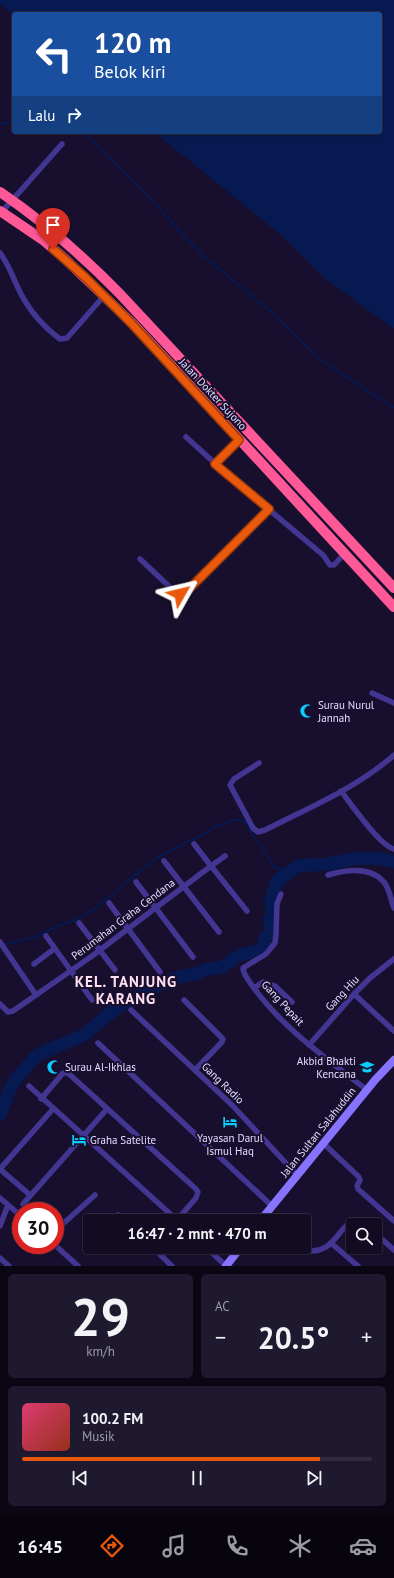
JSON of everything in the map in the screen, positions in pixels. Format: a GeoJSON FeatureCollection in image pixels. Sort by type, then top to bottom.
{"type":"FeatureCollection","features":[{"type":"Feature","properties":{"kind":"highway","name":"Jalan Dokter Sujono"},"geometry":{"type":"LineString","coordinates":[[0,192],[52,230],[120,294],[394,588]]}},
{"type":"Feature","properties":{"kind":"highway","name":"Jalan Dokter Sujono"},"geometry":{"type":"LineString","coordinates":[[0,212],[43,240],[63,257],[132,324],[394,607]]}},
{"type":"Feature","properties":{"kind":"highway"},"geometry":{"type":"LineString","coordinates":[[132,324],[140,315]]}},
{"type":"Feature","properties":{"kind":"highway"},"geometry":{"type":"LineString","coordinates":[[370,582],[378,571]]}},
{"type":"Feature","properties":{"kind":"main road","name":"Jalan Sultan Salahuddin"},"geometry":{"type":"LineString","coordinates":[[266,1214],[366,1090],[394,1060]]}},
{"type":"Feature","properties":{"kind":"main road"},"geometry":{"type":"LineString","coordinates":[[226,1266],[235,1254]]}},
{"type":"Feature","properties":{"kind":"street"},"geometry":{"type":"LineString","coordinates":[[0,212],[62,144]]}},
{"type":"Feature","properties":{"kind":"street"},"geometry":{"type":"LineString","coordinates":[[0,253],[8,264],[21,293],[40,321],[60,339],[67,338],[103,297]]}},
{"type":"Feature","properties":{"kind":"street"},"geometry":{"type":"LineString","coordinates":[[186,437],[215,464],[323,555],[330,565],[334,564],[344,554]]}},
{"type":"Feature","properties":{"kind":"street"},"geometry":{"type":"LineString","coordinates":[[215,464],[239,440]]}},
{"type":"Feature","properties":{"kind":"street"},"geometry":{"type":"LineString","coordinates":[[140,559],[174,592],[179,594],[184,593],[269,509]]}},
{"type":"Feature","properties":{"kind":"street"},"geometry":{"type":"LineString","coordinates":[[372,694],[394,703]]}},
{"type":"Feature","properties":{"kind":"street"},"geometry":{"type":"LineString","coordinates":[[259,763],[234,779],[230,785],[253,828],[258,832],[265,830],[341,791],[374,771],[394,755]]}},
{"type":"Feature","properties":{"kind":"street"},"geometry":{"type":"LineString","coordinates":[[341,791],[376,835],[387,847],[394,849]]}},
{"type":"Feature","properties":{"kind":"street"},"geometry":{"type":"LineString","coordinates":[[194,844],[247,911]]}},
{"type":"Feature","properties":{"kind":"street","name":"Perumahan Graha Cendana"},"geometry":{"type":"LineString","coordinates":[[0,1004],[8,1012],[11,1012],[100,950],[155,907],[225,856]]}},
{"type":"Feature","properties":{"kind":"street"},"geometry":{"type":"LineString","coordinates":[[164,861],[219,932]]}},
{"type":"Feature","properties":{"kind":"street"},"geometry":{"type":"LineString","coordinates":[[328,875],[352,870],[370,873],[376,876],[386,885],[394,908]]}},
{"type":"Feature","properties":{"kind":"street"},"geometry":{"type":"LineString","coordinates":[[136,882],[193,957]]}},
{"type":"Feature","properties":{"kind":"street","name":"Gang Pepait"},"geometry":{"type":"LineString","coordinates":[[281,894],[277,904],[276,934],[274,943],[266,954],[243,969],[244,973],[273,1011],[309,1045],[366,1090]]}},
{"type":"Feature","properties":{"kind":"street"},"geometry":{"type":"LineString","coordinates":[[109,903],[160,972]]}},
{"type":"Feature","properties":{"kind":"street"},"geometry":{"type":"LineString","coordinates":[[79,923],[115,970]]}},
{"type":"Feature","properties":{"kind":"street"},"geometry":{"type":"LineString","coordinates":[[46,936],[92,1000]]}},
{"type":"Feature","properties":{"kind":"street"},"geometry":{"type":"LineString","coordinates":[[0,942],[36,995]]}},
{"type":"Feature","properties":{"kind":"street"},"geometry":{"type":"LineString","coordinates":[[34,964],[54,949]]}},
{"type":"Feature","properties":{"kind":"street","name":"Gang Hiu"},"geometry":{"type":"LineString","coordinates":[[309,1045],[354,994],[370,978],[394,959]]}},
{"type":"Feature","properties":{"kind":"street"},"geometry":{"type":"LineString","coordinates":[[254,988],[263,982],[275,986],[292,1002]]}},
{"type":"Feature","properties":{"kind":"street"},"geometry":{"type":"LineString","coordinates":[[354,994],[394,1031]]}},
{"type":"Feature","properties":{"kind":"street"},"geometry":{"type":"LineString","coordinates":[[184,1000],[223,1039],[222,1042],[195,1070]]}},
{"type":"Feature","properties":{"kind":"street","name":"Gang Radio"},"geometry":{"type":"LineString","coordinates":[[131,1010],[232,1105],[297,1175]]}},
{"type":"Feature","properties":{"kind":"street"},"geometry":{"type":"LineString","coordinates":[[98,1044],[272,1206]]}},
{"type":"Feature","properties":{"kind":"street"},"geometry":{"type":"LineString","coordinates":[[41,1099],[62,1074],[67,1073],[197,1191],[196,1198],[182,1214]]}},
{"type":"Feature","properties":{"kind":"street"},"geometry":{"type":"LineString","coordinates":[[29,1086],[41,1099],[170,1214]]}},
{"type":"Feature","properties":{"kind":"street"},"geometry":{"type":"LineString","coordinates":[[30,1195],[0,1169],[53,1109]]}},
{"type":"Feature","properties":{"kind":"street"},"geometry":{"type":"LineString","coordinates":[[25,1202],[107,1109]]}},
{"type":"Feature","properties":{"kind":"street"},"geometry":{"type":"LineString","coordinates":[[323,1143],[358,1176],[360,1180],[357,1186],[358,1189],[392,1219]]}},
{"type":"Feature","properties":{"kind":"street"},"geometry":{"type":"LineString","coordinates":[[64,1222],[95,1195]]}},
{"type":"Feature","properties":{"kind":"street"},"geometry":{"type":"LineString","coordinates":[[0,1198],[12,1208]]}},
{"type":"Feature","properties":{"kind":"street"},"geometry":{"type":"LineString","coordinates":[[0,1226],[8,1205]]}},
{"type":"Feature","properties":{"kind":"street"},"geometry":{"type":"LineString","coordinates":[[311,1250],[323,1248],[331,1243],[346,1227]]}},
{"type":"Feature","properties":{"kind":"street"},"geometry":{"type":"LineString","coordinates":[[382,1239],[394,1250]]}},
{"type":"Feature","properties":{"kind":"street"},"geometry":{"type":"LineString","coordinates":[[331,1243],[358,1266]]}},
{"type":"Feature","properties":{"kind":"street"},"geometry":{"type":"LineString","coordinates":[[64,1253],[78,1266]]}},
{"type":"Feature","properties":{"kind":"street"},"geometry":{"type":"LineString","coordinates":[[159,1254],[172,1266]]}},
{"type":"Feature","properties":{"kind":"street"},"geometry":{"type":"LineString","coordinates":[[213,1254],[226,1266]]}},
{"type":"Feature","properties":{"kind":"street"},"geometry":{"type":"LineString","coordinates":[[0,1258],[9,1266]]}},
{"type":"Feature","properties":{"kind":"shaded area"},"geometry":{"type":"Polygon","coordinates":[[[0,0],[394,0],[394,329],[324,278],[281,235],[156,134],[382,134],[382,12],[12,12],[12,14],[0,4],[0,0]]]}},
{"type":"Feature","properties":{"kind":"waterway"},"geometry":{"type":"LineString","coordinates":[[0,124],[12,121]]}},
{"type":"Feature","properties":{"kind":"waterway"},"geometry":{"type":"LineString","coordinates":[[85,134],[142,190],[202,255],[269,310],[321,360],[394,408]]}},
{"type":"Feature","properties":{"kind":"waterway"},"geometry":{"type":"LineString","coordinates":[[3,945],[35,937],[55,927],[76,920],[93,910],[155,859],[186,842],[201,836],[217,826],[234,820],[241,820],[245,822],[274,867],[288,872]]}},
{"type":"Feature","properties":{"kind":"waterway"},"geometry":{"type":"LineString","coordinates":[[0,1115],[10,1089],[18,1076],[37,1055],[84,1035],[115,1009],[146,991],[175,978],[199,973],[207,969],[220,968],[240,955],[257,951],[264,946],[265,938],[272,932],[269,920],[272,916],[271,900],[277,881],[297,866],[327,864],[359,858],[384,859],[394,862]]}},
{"type":"Feature","properties":{"kind":"place","name":"Surau Nurul Jannah"},"geometry":{"type":"Point","coordinates":[307,711]}},
{"type":"Feature","properties":{"kind":"place","name":"Surau Al-Ikhlas"},"geometry":{"type":"Point","coordinates":[54,1067]}},
{"type":"Feature","properties":{"kind":"place","name":"Akbid Bhakti Kencana"},"geometry":{"type":"Point","coordinates":[367,1067]}},
{"type":"Feature","properties":{"kind":"place","name":"Yayasan Darul Ismul Haq"},"geometry":{"type":"Point","coordinates":[230,1122]}},
{"type":"Feature","properties":{"kind":"place","name":"Graha Satelite"},"geometry":{"type":"Point","coordinates":[79,1140]}},
{"type":"Feature","properties":{"kind":"district","name":"KEL. TANJUNG KARANG"},"geometry":{"type":"Point","coordinates":[126,990]}},
{"type":"Feature","properties":{"kind":"route"},"geometry":{"type":"LineString","coordinates":[[53,249],[85,277],[103,297],[132,324],[239,440],[215,464],[269,509],[187,591],[180,594]]}}]}
